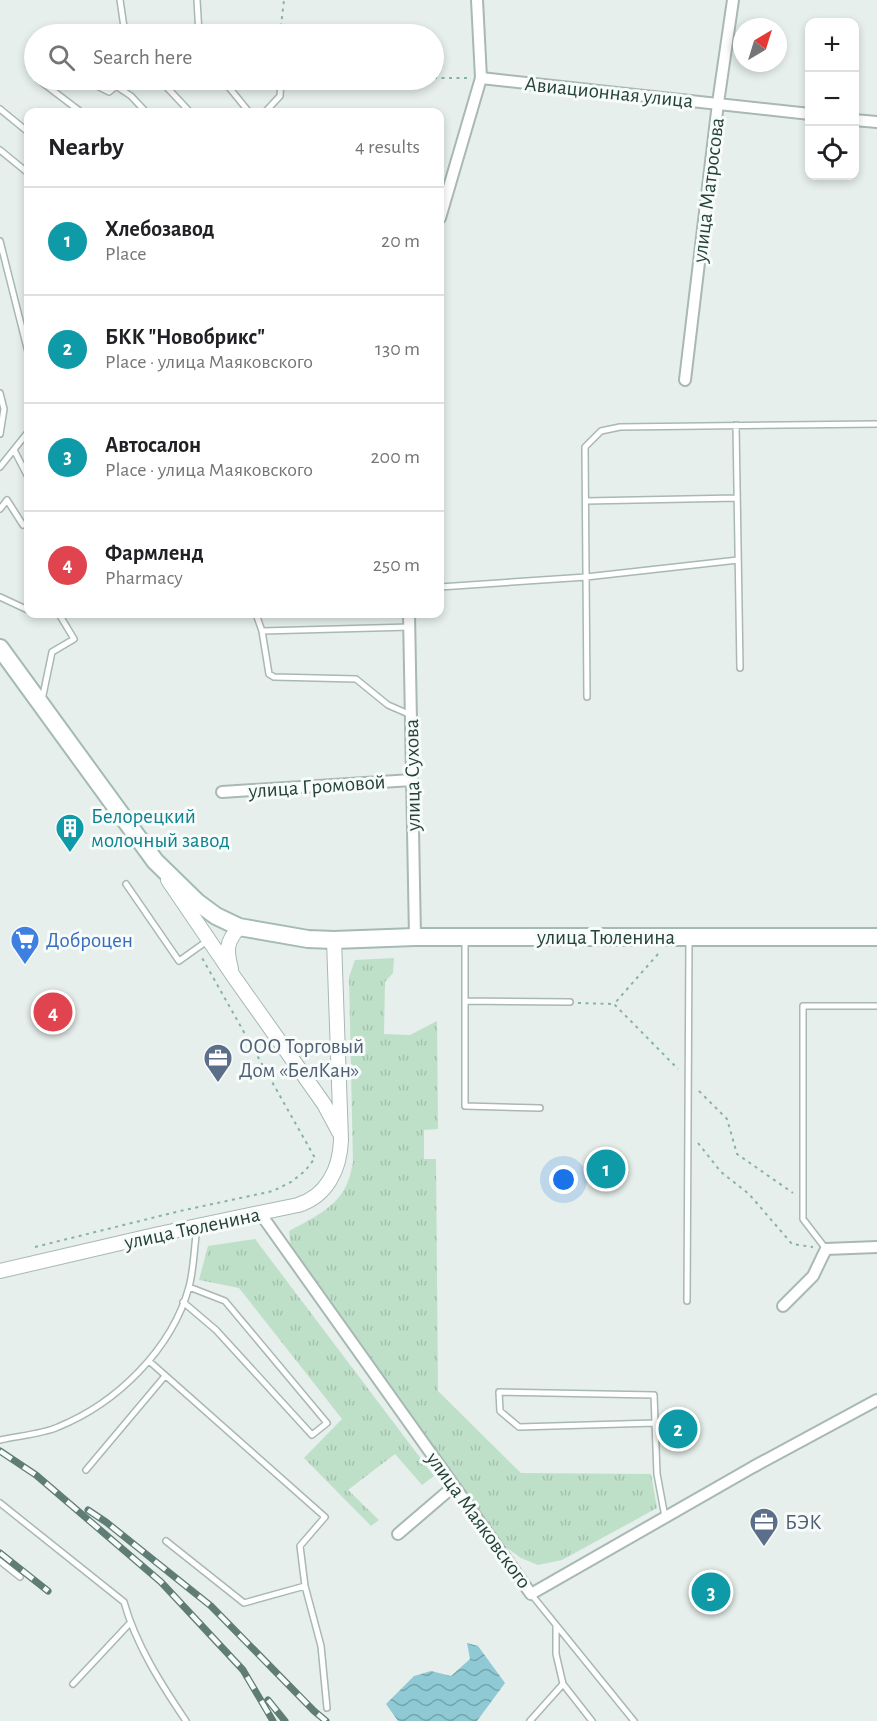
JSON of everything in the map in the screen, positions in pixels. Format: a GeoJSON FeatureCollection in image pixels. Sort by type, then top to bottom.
{"type":"FeatureCollection","features":[{"type":"Feature","properties":{"kind":"main road","name":"улица Тюленина"},"geometry":{"type":"LineString","coordinates":[[0,648],[155,861],[197,902],[216,916],[239,927],[308,939],[334,940],[877,937]]}},
{"type":"Feature","properties":{"kind":"street"},"geometry":{"type":"LineString","coordinates":[[444,204],[481,78],[477,0]]}},
{"type":"Feature","properties":{"kind":"street","name":"улица Матросова"},"geometry":{"type":"LineString","coordinates":[[685,380],[718,103],[733,0]]}},
{"type":"Feature","properties":{"kind":"street","name":"Авиационная улица"},"geometry":{"type":"LineString","coordinates":[[481,78],[805,113]]}},
{"type":"Feature","properties":{"kind":"street"},"geometry":{"type":"LineString","coordinates":[[859,120],[877,122]]}},
{"type":"Feature","properties":{"kind":"street","name":"улица Сухова"},"geometry":{"type":"LineString","coordinates":[[409,618],[415,938]]}},
{"type":"Feature","properties":{"kind":"street","name":"улица Громовой"},"geometry":{"type":"LineString","coordinates":[[222,792],[412,780]]}},
{"type":"Feature","properties":{"kind":"street","name":"улица Тюленина"},"geometry":{"type":"LineString","coordinates":[[155,861],[203,944],[234,977],[324,1104],[341,1137]]}},
{"type":"Feature","properties":{"kind":"street"},"geometry":{"type":"LineString","coordinates":[[234,977],[228,957],[228,943],[239,927]]}},
{"type":"Feature","properties":{"kind":"street","name":"улица Тюленина"},"geometry":{"type":"LineString","coordinates":[[0,1271],[305,1203],[321,1191],[336,1171],[341,1137],[334,940]]}},
{"type":"Feature","properties":{"kind":"street","name":"улица Маяковского"},"geometry":{"type":"LineString","coordinates":[[260,1213],[531,1594],[753,1467],[877,1400]]}},
{"type":"Feature","properties":{"kind":"street"},"geometry":{"type":"LineString","coordinates":[[783,1306],[813,1276],[826,1249],[877,1247]]}},
{"type":"Feature","properties":{"kind":"street"},"geometry":{"type":"LineString","coordinates":[[398,1534],[454,1486]]}},
{"type":"Feature","properties":{"kind":"lane"},"geometry":{"type":"LineString","coordinates":[[120,0],[124,24]]}},
{"type":"Feature","properties":{"kind":"lane"},"geometry":{"type":"LineString","coordinates":[[197,0],[198,24]]}},
{"type":"Feature","properties":{"kind":"lane"},"geometry":{"type":"LineString","coordinates":[[52,90],[76,108]]}},
{"type":"Feature","properties":{"kind":"lane"},"geometry":{"type":"LineString","coordinates":[[122,90],[142,108]]}},
{"type":"Feature","properties":{"kind":"lane"},"geometry":{"type":"LineString","coordinates":[[169,90],[185,108]]}},
{"type":"Feature","properties":{"kind":"lane"},"geometry":{"type":"LineString","coordinates":[[231,90],[246,108]]}},
{"type":"Feature","properties":{"kind":"lane"},"geometry":{"type":"LineString","coordinates":[[269,108],[280,96],[280,90]]}},
{"type":"Feature","properties":{"kind":"lane"},"geometry":{"type":"LineString","coordinates":[[0,109],[24,129]]}},
{"type":"Feature","properties":{"kind":"lane"},"geometry":{"type":"LineString","coordinates":[[0,150],[24,170]]}},
{"type":"Feature","properties":{"kind":"lane"},"geometry":{"type":"LineString","coordinates":[[0,241],[24,336]]}},
{"type":"Feature","properties":{"kind":"lane"},"geometry":{"type":"LineString","coordinates":[[0,393],[4,409],[0,434]]}},
{"type":"Feature","properties":{"kind":"lane"},"geometry":{"type":"LineString","coordinates":[[587,697],[585,447],[602,431],[620,427],[877,423]]}},
{"type":"Feature","properties":{"kind":"lane"},"geometry":{"type":"LineString","coordinates":[[736,425],[740,668]]}},
{"type":"Feature","properties":{"kind":"lane"},"geometry":{"type":"LineString","coordinates":[[0,467],[24,437]]}},
{"type":"Feature","properties":{"kind":"lane"},"geometry":{"type":"LineString","coordinates":[[14,450],[24,469]]}},
{"type":"Feature","properties":{"kind":"lane"},"geometry":{"type":"LineString","coordinates":[[586,501],[737,498]]}},
{"type":"Feature","properties":{"kind":"lane"},"geometry":{"type":"LineString","coordinates":[[0,509],[7,500],[22,525]]}},
{"type":"Feature","properties":{"kind":"lane"},"geometry":{"type":"LineString","coordinates":[[444,587],[586,578],[738,561]]}},
{"type":"Feature","properties":{"kind":"lane"},"geometry":{"type":"LineString","coordinates":[[0,597],[24,608]]}},
{"type":"Feature","properties":{"kind":"lane"},"geometry":{"type":"LineString","coordinates":[[41,704],[52,652],[74,639],[61,618]]}},
{"type":"Feature","properties":{"kind":"lane"},"geometry":{"type":"LineString","coordinates":[[257,618],[262,631],[269,674],[274,677],[356,679],[388,705],[411,715]]}},
{"type":"Feature","properties":{"kind":"lane"},"geometry":{"type":"LineString","coordinates":[[262,631],[410,627]]}},
{"type":"Feature","properties":{"kind":"lane"},"geometry":{"type":"LineString","coordinates":[[126,884],[179,961],[203,944]]}},
{"type":"Feature","properties":{"kind":"lane"},"geometry":{"type":"LineString","coordinates":[[687,1301],[689,937]]}},
{"type":"Feature","properties":{"kind":"lane"},"geometry":{"type":"LineString","coordinates":[[465,938],[465,1106],[540,1108]]}},
{"type":"Feature","properties":{"kind":"lane"},"geometry":{"type":"LineString","coordinates":[[465,1001],[570,1002]]}},
{"type":"Feature","properties":{"kind":"lane"},"geometry":{"type":"LineString","coordinates":[[826,1249],[803,1219],[803,1006],[877,1006]]}},
{"type":"Feature","properties":{"kind":"lane"},"geometry":{"type":"LineString","coordinates":[[0,1440],[57,1428],[106,1401],[148,1362],[174,1325],[189,1287],[198,1226]]}},
{"type":"Feature","properties":{"kind":"lane"},"geometry":{"type":"LineString","coordinates":[[183,1302],[216,1330],[312,1435],[327,1423],[225,1301],[189,1287]]}},
{"type":"Feature","properties":{"kind":"lane"},"geometry":{"type":"LineString","coordinates":[[148,1362],[325,1517],[300,1546],[305,1586],[321,1646],[327,1708]]}},
{"type":"Feature","properties":{"kind":"lane"},"geometry":{"type":"LineString","coordinates":[[86,1470],[165,1376]]}},
{"type":"Feature","properties":{"kind":"lane"},"geometry":{"type":"LineString","coordinates":[[654,1423],[519,1427],[500,1411],[499,1392],[654,1395],[657,1474],[665,1517]]}},
{"type":"Feature","properties":{"kind":"lane"},"geometry":{"type":"LineString","coordinates":[[0,1503],[124,1602],[130,1623],[161,1683],[186,1721]]}},
{"type":"Feature","properties":{"kind":"lane"},"geometry":{"type":"LineString","coordinates":[[166,1540],[244,1604],[305,1586]]}},
{"type":"Feature","properties":{"kind":"lane"},"geometry":{"type":"LineString","coordinates":[[0,1561],[20,1577]]}},
{"type":"Feature","properties":{"kind":"lane"},"geometry":{"type":"LineString","coordinates":[[531,1594],[634,1721]]}},
{"type":"Feature","properties":{"kind":"lane"},"geometry":{"type":"LineString","coordinates":[[73,1684],[130,1623]]}},
{"type":"Feature","properties":{"kind":"lane"},"geometry":{"type":"LineString","coordinates":[[556,1625],[556,1654],[563,1684],[592,1721]]}},
{"type":"Feature","properties":{"kind":"lane"},"geometry":{"type":"LineString","coordinates":[[530,1721],[563,1684]]}},
{"type":"Feature","properties":{"kind":"path"},"geometry":{"type":"LineString","coordinates":[[281,24],[284,0]]}},
{"type":"Feature","properties":{"kind":"path"},"geometry":{"type":"LineString","coordinates":[[444,78],[481,78]]}},
{"type":"Feature","properties":{"kind":"path"},"geometry":{"type":"LineString","coordinates":[[34,1248],[180,1211],[273,1191],[291,1182],[305,1171],[315,1158],[203,944]]}},
{"type":"Feature","properties":{"kind":"path"},"geometry":{"type":"LineString","coordinates":[[570,1002],[614,1004]]}},
{"type":"Feature","properties":{"kind":"path"},"geometry":{"type":"LineString","coordinates":[[688,1136],[698,1143],[721,1172],[749,1194],[792,1244],[826,1249]]}},
{"type":"Feature","properties":{"kind":"green space"},"geometry":{"type":"Polygon","coordinates":[[[394,958],[393,973],[385,982],[384,1034],[410,1035],[437,1021],[438,1129],[424,1130],[424,1159],[436,1159],[438,1391],[521,1473],[651,1474],[657,1508],[562,1560],[538,1565],[521,1558],[507,1548],[291,1249],[289,1231],[323,1211],[338,1198],[349,1179],[353,1163],[349,977],[355,960],[394,958]]]}},
{"type":"Feature","properties":{"kind":"green space"},"geometry":{"type":"Polygon","coordinates":[[[255,1239],[434,1476],[422,1485],[395,1454],[348,1490],[379,1520],[371,1526],[304,1458],[342,1419],[239,1288],[199,1280],[208,1246],[255,1239]]]}},
{"type":"Feature","properties":{"kind":"water"},"geometry":{"type":"Polygon","coordinates":[[[467,1643],[478,1646],[505,1683],[477,1721],[398,1721],[386,1704],[414,1676],[431,1671],[451,1676],[470,1659],[467,1643]]]}},
{"type":"Feature","properties":{"kind":"railway"},"geometry":{"type":"LineString","coordinates":[[0,1451],[36,1475],[161,1582],[243,1670],[273,1721]]}},
{"type":"Feature","properties":{"kind":"railway"},"geometry":{"type":"LineString","coordinates":[[88,1510],[211,1606],[326,1721]]}},
{"type":"Feature","properties":{"kind":"railway"},"geometry":{"type":"LineString","coordinates":[[0,1553],[48,1591]]}},
{"type":"Feature","properties":{"kind":"railway"},"geometry":{"type":"LineString","coordinates":[[268,1700],[285,1721]]}},
{"type":"Feature","properties":{"kind":"place","name":"Белорецкий молочный завод"},"geometry":{"type":"Point","coordinates":[70,854]}},
{"type":"Feature","properties":{"kind":"place","name":"Доброцен"},"geometry":{"type":"Point","coordinates":[25,966]}},
{"type":"Feature","properties":{"kind":"place","name":"Фармленд"},"geometry":{"type":"Point","coordinates":[53,1012]}},
{"type":"Feature","properties":{"kind":"place","name":"ООО Торговый Дом «БелКан»"},"geometry":{"type":"Point","coordinates":[218,1084]}},
{"type":"Feature","properties":{"kind":"place","name":"Хлебозавод"},"geometry":{"type":"Point","coordinates":[606,1169]}},
{"type":"Feature","properties":{"kind":"place","name":"БКК \"Новобрикс\""},"geometry":{"type":"Point","coordinates":[678,1429]}},
{"type":"Feature","properties":{"kind":"place","name":"БЭК"},"geometry":{"type":"Point","coordinates":[764,1548]}},
{"type":"Feature","properties":{"kind":"place","name":"Автосалон"},"geometry":{"type":"Point","coordinates":[711,1592]}}]}
